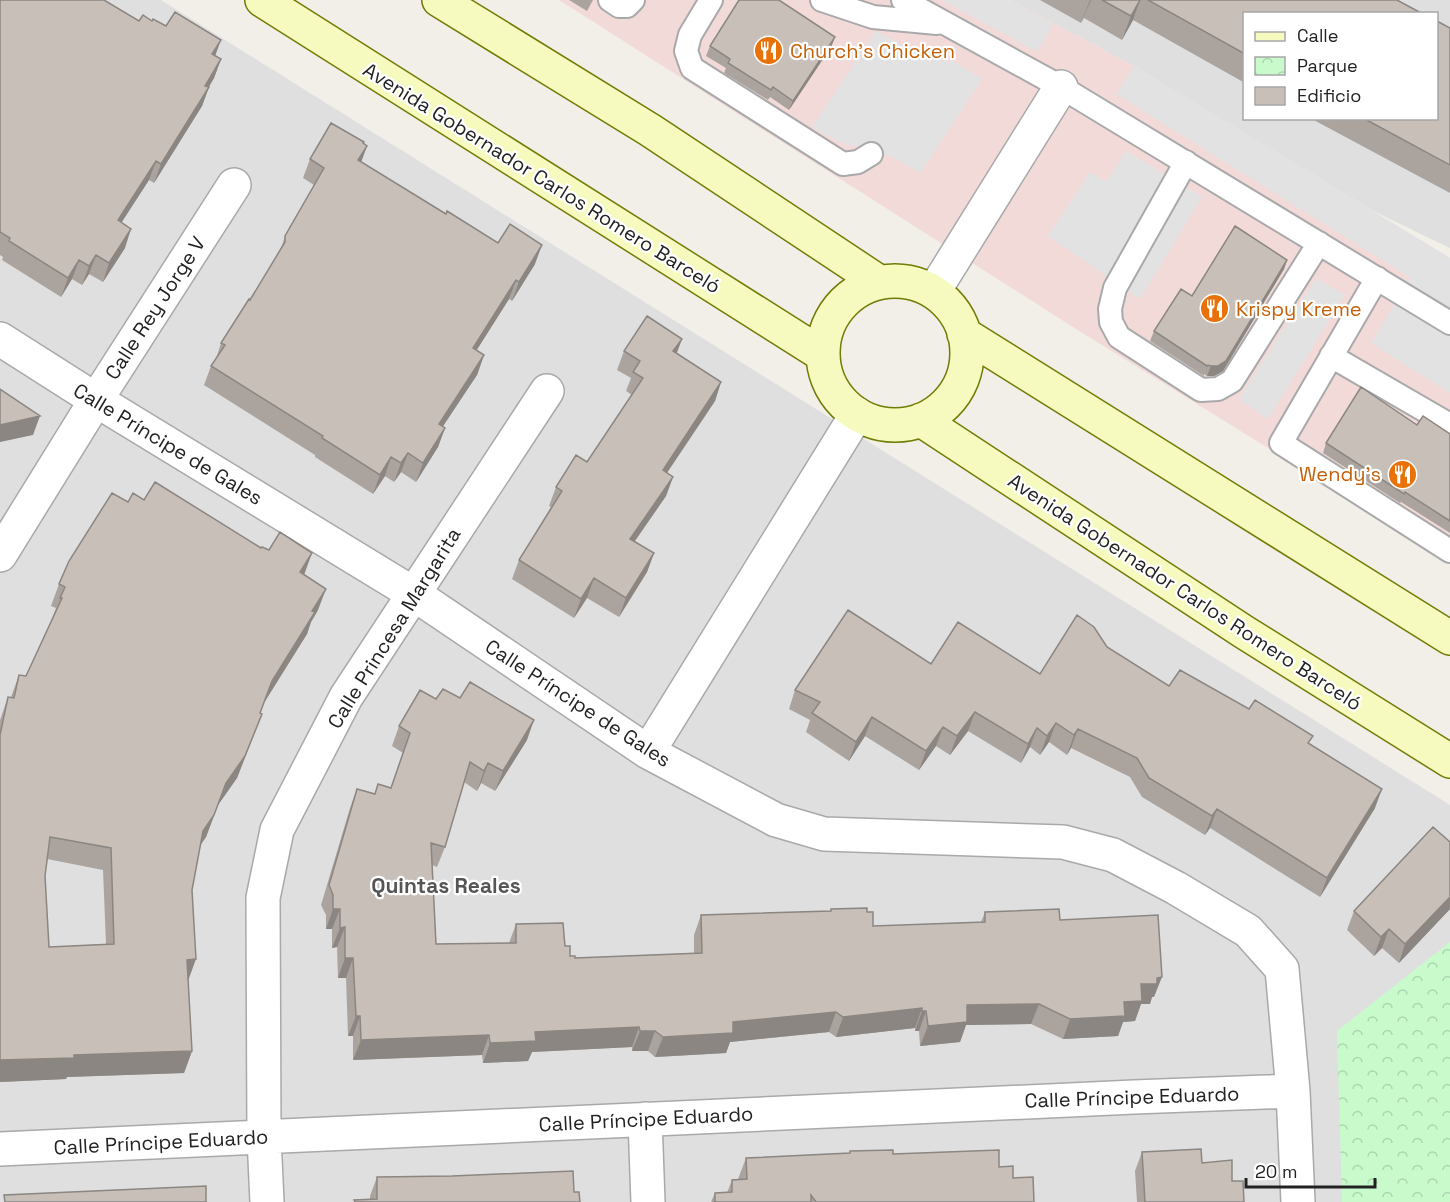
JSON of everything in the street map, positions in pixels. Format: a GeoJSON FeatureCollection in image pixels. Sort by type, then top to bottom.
{"type":"FeatureCollection","features":[{"type":"Feature","properties":{"kind":"main road","name":"Avenida Gobernador Carlos Romero Barceló"},"geometry":{"type":"LineString","coordinates":[[262,0],[823,355]]}},
{"type":"Feature","properties":{"kind":"main road"},"geometry":{"type":"LineString","coordinates":[[439,0],[650,130],[879,282]]}},
{"type":"Feature","properties":{"kind":"main road"},"geometry":{"type":"LineString","coordinates":[[879,282],[907,282],[934,291],[954,311],[966,342],[967,365],[956,391],[937,412],[911,423],[883,424],[857,414],[836,394],[824,369],[824,341],[833,314],[853,294],[879,282]]}},
{"type":"Feature","properties":{"kind":"main road"},"geometry":{"type":"LineString","coordinates":[[964,334],[1450,638]]}},
{"type":"Feature","properties":{"kind":"main road","name":"Avenida Gobernador Carlos Romero Barceló"},"geometry":{"type":"LineString","coordinates":[[921,420],[1244,632],[1450,761]]}},
{"type":"Feature","properties":{"kind":"street"},"geometry":{"type":"LineString","coordinates":[[934,291],[1061,87]]}},
{"type":"Feature","properties":{"kind":"street","name":"Calle Rey Jorge V"},"geometry":{"type":"LineString","coordinates":[[0,555],[234,185]]}},
{"type":"Feature","properties":{"kind":"street","name":"Calle Príncipe de Gales"},"geometry":{"type":"LineString","coordinates":[[0,339],[414,594],[648,752],[776,820],[824,834],[1063,842],[1113,855],[1176,888],[1248,931],[1282,969],[1293,1091],[1298,1202]]}},
{"type":"Feature","properties":{"kind":"street","name":"Calle Princesa Margarita"},"geometry":{"type":"LineString","coordinates":[[267,1202],[264,1137],[263,898],[277,830],[346,697],[547,391]]}},
{"type":"Feature","properties":{"kind":"street"},"geometry":{"type":"LineString","coordinates":[[648,752],[857,414]]}},
{"type":"Feature","properties":{"kind":"street","name":"Calle Príncipe Eduardo"},"geometry":{"type":"LineString","coordinates":[[0,1149],[1293,1091]]}},
{"type":"Feature","properties":{"kind":"street"},"geometry":{"type":"LineString","coordinates":[[645,1119],[648,1202]]}},
{"type":"Feature","properties":{"kind":"lane"},"geometry":{"type":"LineString","coordinates":[[610,0],[619,6],[627,6],[633,0]]}},
{"type":"Feature","properties":{"kind":"lane"},"geometry":{"type":"LineString","coordinates":[[711,0],[690,35],[686,51],[692,68],[843,164],[858,162],[871,154]]}},
{"type":"Feature","properties":{"kind":"lane"},"geometry":{"type":"LineString","coordinates":[[822,0],[873,17],[948,24]]}},
{"type":"Feature","properties":{"kind":"lane"},"geometry":{"type":"LineString","coordinates":[[903,0],[1061,87],[1450,323]]}},
{"type":"Feature","properties":{"kind":"lane"},"geometry":{"type":"LineString","coordinates":[[1186,162],[1115,288],[1110,309],[1111,322],[1119,337],[1201,390],[1218,389],[1232,381],[1319,243]]}},
{"type":"Feature","properties":{"kind":"lane"},"geometry":{"type":"LineString","coordinates":[[1377,278],[1281,443],[1450,551]]}},
{"type":"Feature","properties":{"kind":"lane"},"geometry":{"type":"LineString","coordinates":[[1331,356],[1450,425]]}},
{"type":"Feature","properties":{"kind":"shaded area"},"geometry":{"type":"Polygon","coordinates":[[[0,0],[161,0],[1450,805],[1450,1202],[0,1202],[0,0]]]}},
{"type":"Feature","properties":{"kind":"shaded area"},"geometry":{"type":"Polygon","coordinates":[[[559,0],[1010,0],[1134,66],[1450,258],[1450,561],[1076,329],[559,0]]]}},
{"type":"Feature","properties":{"kind":"shaded area"},"geometry":{"type":"Polygon","coordinates":[[[942,0],[1010,0],[1053,24],[1037,52],[942,0]]]}},
{"type":"Feature","properties":{"kind":"shaded area"},"geometry":{"type":"Polygon","coordinates":[[[1010,0],[1450,0],[1450,248],[1373,211],[1134,66],[1010,0]]]}},
{"type":"Feature","properties":{"kind":"shaded area"},"geometry":{"type":"Polygon","coordinates":[[[876,31],[901,45],[956,63],[982,79],[920,173],[893,157],[837,141],[812,127],[876,31]]]}},
{"type":"Feature","properties":{"kind":"shaded area"},"geometry":{"type":"Polygon","coordinates":[[[1134,66],[1450,258],[1450,393],[1371,343],[1411,278],[1116,94],[1134,66]]]}},
{"type":"Feature","properties":{"kind":"shaded area"},"geometry":{"type":"Polygon","coordinates":[[[1126,151],[1202,197],[1140,299],[1048,236],[1090,172],[1106,182],[1126,151]]]}},
{"type":"Feature","properties":{"kind":"shaded area"},"geometry":{"type":"Polygon","coordinates":[[[1316,278],[1345,295],[1268,419],[1239,399],[1316,278]]]}},
{"type":"Feature","properties":{"kind":"green space"},"geometry":{"type":"Polygon","coordinates":[[[1450,942],[1450,1202],[1342,1202],[1337,1031],[1450,942]]]}},
{"type":"Feature","properties":{"kind":"building"},"geometry":{"type":"Polygon","coordinates":[[[0,0],[104,0],[139,21],[143,15],[166,26],[175,12],[221,40],[212,54],[221,59],[205,86],[209,87],[161,164],[156,161],[118,220],[131,229],[109,263],[96,255],[89,266],[79,260],[68,278],[9,241],[10,238],[0,232],[0,0]]]}},
{"type":"Feature","properties":{"kind":"building","name":"Church's Chicken"},"geometry":{"type":"Polygon","coordinates":[[[739,0],[779,0],[835,37],[793,101],[773,87],[771,90],[728,63],[730,59],[710,46],[739,0]]]}},
{"type":"Feature","properties":{"kind":"building"},"geometry":{"type":"Polygon","coordinates":[[[1102,0],[1140,0],[1131,16],[1102,0]]]}},
{"type":"Feature","properties":{"kind":"building"},"geometry":{"type":"Polygon","coordinates":[[[1148,0],[1397,0],[1419,12],[1243,12],[1243,53],[1148,0]]]}},
{"type":"Feature","properties":{"kind":"building"},"geometry":{"type":"Polygon","coordinates":[[[1438,22],[1450,28],[1450,165],[1367,120],[1438,120],[1438,22]]]}},
{"type":"Feature","properties":{"kind":"building"},"geometry":{"type":"Polygon","coordinates":[[[331,123],[367,146],[358,160],[446,214],[447,211],[498,243],[510,224],[542,245],[519,282],[516,280],[473,348],[484,355],[439,424],[445,428],[423,463],[408,453],[401,463],[391,457],[380,475],[322,438],[323,436],[211,366],[225,345],[221,343],[285,242],[285,236],[324,168],[310,159],[331,123]]]}},
{"type":"Feature","properties":{"kind":"building","name":"Krispy Kreme"},"geometry":{"type":"Polygon","coordinates":[[[1235,226],[1287,260],[1226,361],[1218,366],[1207,366],[1154,331],[1181,289],[1192,296],[1235,226]]]}},
{"type":"Feature","properties":{"kind":"building"},"geometry":{"type":"Polygon","coordinates":[[[647,316],[682,339],[673,351],[721,382],[663,470],[673,477],[630,539],[654,553],[626,598],[594,578],[581,599],[519,560],[562,491],[556,487],[576,455],[587,462],[643,378],[633,372],[640,361],[624,351],[647,316]]]}},
{"type":"Feature","properties":{"kind":"building","name":"Wendy's"},"geometry":{"type":"Polygon","coordinates":[[[1361,387],[1417,425],[1423,416],[1450,434],[1450,521],[1326,443],[1361,387]]]}},
{"type":"Feature","properties":{"kind":"building"},"geometry":{"type":"Polygon","coordinates":[[[0,389],[40,416],[0,425],[0,389]]]}},
{"type":"Feature","properties":{"kind":"building"},"geometry":{"type":"Polygon","coordinates":[[[155,482],[261,548],[269,550],[280,532],[312,553],[300,572],[326,589],[312,611],[315,612],[272,681],[245,756],[226,783],[214,815],[203,831],[192,890],[196,959],[187,960],[192,1051],[0,1060],[0,735],[8,697],[14,698],[19,675],[26,676],[62,598],[60,598],[65,587],[59,584],[69,561],[112,493],[128,502],[133,493],[144,500],[155,482]],[[50,837],[45,876],[49,947],[114,944],[111,848],[50,837]]]}},
{"type":"Feature","properties":{"kind":"building"},"geometry":{"type":"Polygon","coordinates":[[[848,610],[931,664],[958,622],[1040,674],[1077,615],[1094,627],[1107,647],[1169,686],[1180,670],[1249,709],[1255,700],[1313,736],[1308,743],[1382,789],[1327,878],[1217,809],[1212,816],[1149,778],[1137,758],[1078,729],[1074,735],[1056,723],[1047,736],[1037,728],[1028,744],[975,712],[957,736],[943,727],[926,751],[872,717],[856,742],[812,713],[820,702],[795,690],[848,610]]]}},
{"type":"Feature","properties":{"kind":"building"},"geometry":{"type":"Polygon","coordinates":[[[470,682],[534,720],[503,771],[488,763],[484,771],[470,762],[445,847],[431,843],[436,944],[516,943],[516,924],[563,923],[565,946],[570,946],[570,956],[575,956],[575,958],[702,953],[701,915],[867,908],[867,912],[873,912],[873,926],[985,922],[985,912],[1059,909],[1060,920],[1158,915],[1162,977],[1157,978],[1157,984],[1141,984],[1142,1001],[1124,1002],[1125,1016],[1070,1019],[1039,1004],[967,1005],[967,1022],[928,1026],[926,1011],[922,1011],[922,1008],[843,1017],[836,1012],[733,1022],[733,1033],[663,1037],[655,1031],[640,1031],[639,1027],[535,1032],[536,1041],[490,1043],[489,1035],[361,1040],[360,1016],[356,1016],[353,958],[345,958],[345,927],[340,928],[340,909],[333,909],[333,895],[329,885],[357,789],[375,794],[378,784],[391,788],[410,733],[399,726],[420,690],[436,699],[443,689],[460,698],[470,682]]]}},
{"type":"Feature","properties":{"kind":"building"},"geometry":{"type":"Polygon","coordinates":[[[1433,827],[1450,842],[1450,897],[1405,944],[1389,929],[1381,937],[1354,911],[1433,827]]]}},
{"type":"Feature","properties":{"kind":"building"},"geometry":{"type":"Polygon","coordinates":[[[1201,1149],[1202,1163],[1232,1160],[1232,1181],[1243,1181],[1244,1202],[1145,1202],[1142,1152],[1201,1149]]]}},
{"type":"Feature","properties":{"kind":"building"},"geometry":{"type":"Polygon","coordinates":[[[893,1150],[893,1154],[999,1150],[999,1167],[1013,1166],[1013,1178],[1033,1177],[1034,1202],[816,1202],[811,1195],[811,1202],[715,1202],[715,1193],[732,1192],[732,1180],[747,1179],[746,1158],[893,1150]]]}},
{"type":"Feature","properties":{"kind":"building"},"geometry":{"type":"Polygon","coordinates":[[[573,1171],[574,1192],[579,1192],[580,1202],[355,1202],[354,1200],[377,1199],[377,1177],[573,1171]]]}},
{"type":"Feature","properties":{"kind":"building"},"geometry":{"type":"Polygon","coordinates":[[[206,1186],[206,1202],[5,1202],[4,1195],[206,1186]]]}},
{"type":"Feature","properties":{"kind":"place","name":"Church's Chicken"},"geometry":{"type":"Point","coordinates":[769,51]}},
{"type":"Feature","properties":{"kind":"place","name":"Krispy Kreme"},"geometry":{"type":"Point","coordinates":[1215,309]}},
{"type":"Feature","properties":{"kind":"place","name":"Wendy's"},"geometry":{"type":"Point","coordinates":[1402,474]}},
{"type":"Feature","properties":{"kind":"district","name":"Quintas Reales"},"geometry":{"type":"Point","coordinates":[446,886]}}]}
